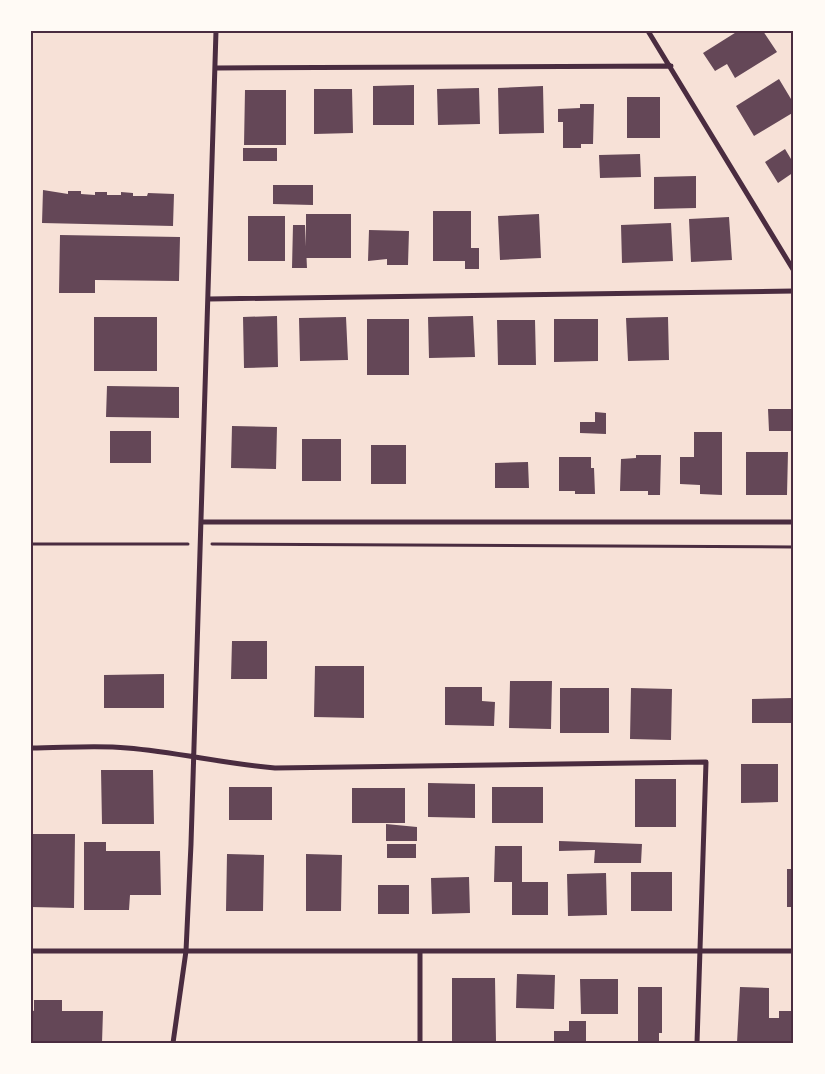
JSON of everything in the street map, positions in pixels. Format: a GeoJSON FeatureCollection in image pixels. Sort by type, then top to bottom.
{"type":"FeatureCollection","features":[{"type":"Feature","properties":{"kind":"street"},"geometry":{"type":"LineString","coordinates":[[173,1043],[186,951],[217,68],[216,31]]}},
{"type":"Feature","properties":{"kind":"street"},"geometry":{"type":"LineString","coordinates":[[648,31],[671,66],[794,272]]}},
{"type":"Feature","properties":{"kind":"street"},"geometry":{"type":"LineString","coordinates":[[217,68],[671,66]]}},
{"type":"Feature","properties":{"kind":"street"},"geometry":{"type":"LineString","coordinates":[[209,299],[794,291]]}},
{"type":"Feature","properties":{"kind":"street"},"geometry":{"type":"LineString","coordinates":[[201,522],[794,522]]}},
{"type":"Feature","properties":{"kind":"street"},"geometry":{"type":"LineString","coordinates":[[31,748],[125,748],[194,755],[234,764],[275,768],[706,762],[697,1043]]}},
{"type":"Feature","properties":{"kind":"street"},"geometry":{"type":"LineString","coordinates":[[31,951],[794,951]]}},
{"type":"Feature","properties":{"kind":"street"},"geometry":{"type":"LineString","coordinates":[[420,951],[420,1043]]}},
{"type":"Feature","properties":{"kind":"path"},"geometry":{"type":"LineString","coordinates":[[31,544],[181,544]]}},
{"type":"Feature","properties":{"kind":"path"},"geometry":{"type":"LineString","coordinates":[[223,544],[794,547]]}},
{"type":"Feature","properties":{"kind":"building"},"geometry":{"type":"Polygon","coordinates":[[[738,31],[763,31],[777,52],[735,78],[727,64],[715,71],[703,53],[738,31]]]}},
{"type":"Feature","properties":{"kind":"building"},"geometry":{"type":"Polygon","coordinates":[[[779,79],[794,104],[794,112],[754,136],[736,106],[779,79]]]}},
{"type":"Feature","properties":{"kind":"building"},"geometry":{"type":"Polygon","coordinates":[[[414,85],[414,125],[373,125],[373,86],[414,85]]]}},
{"type":"Feature","properties":{"kind":"building"},"geometry":{"type":"Polygon","coordinates":[[[543,86],[544,133],[499,134],[498,88],[543,86]]]}},
{"type":"Feature","properties":{"kind":"building"},"geometry":{"type":"Polygon","coordinates":[[[479,88],[480,124],[438,125],[437,89],[479,88]]]}},
{"type":"Feature","properties":{"kind":"building"},"geometry":{"type":"Polygon","coordinates":[[[314,89],[352,89],[353,133],[314,134],[314,89]]]}},
{"type":"Feature","properties":{"kind":"building"},"geometry":{"type":"Polygon","coordinates":[[[245,90],[286,90],[286,145],[244,145],[245,90]]]}},
{"type":"Feature","properties":{"kind":"building"},"geometry":{"type":"Polygon","coordinates":[[[627,97],[660,97],[660,138],[627,138],[627,97]]]}},
{"type":"Feature","properties":{"kind":"building"},"geometry":{"type":"Polygon","coordinates":[[[580,104],[594,104],[593,144],[581,144],[581,148],[563,148],[563,122],[558,122],[558,109],[580,108],[580,104]]]}},
{"type":"Feature","properties":{"kind":"building"},"geometry":{"type":"Polygon","coordinates":[[[243,148],[277,148],[277,161],[243,161],[243,148]]]}},
{"type":"Feature","properties":{"kind":"building"},"geometry":{"type":"Polygon","coordinates":[[[785,149],[794,164],[794,172],[778,183],[765,162],[785,149]]]}},
{"type":"Feature","properties":{"kind":"building"},"geometry":{"type":"Polygon","coordinates":[[[640,154],[641,177],[600,178],[599,155],[640,154]]]}},
{"type":"Feature","properties":{"kind":"building"},"geometry":{"type":"Polygon","coordinates":[[[696,176],[696,208],[654,209],[654,177],[696,176]]]}},
{"type":"Feature","properties":{"kind":"building"},"geometry":{"type":"Polygon","coordinates":[[[273,185],[313,185],[313,205],[273,204],[273,185]]]}},
{"type":"Feature","properties":{"kind":"building"},"geometry":{"type":"Polygon","coordinates":[[[43,190],[68,194],[68,191],[81,191],[81,194],[95,195],[95,192],[107,192],[107,195],[121,195],[121,192],[133,193],[133,196],[147,196],[148,193],[174,194],[173,226],[42,223],[43,190]]]}},
{"type":"Feature","properties":{"kind":"building"},"geometry":{"type":"Polygon","coordinates":[[[433,211],[471,211],[471,248],[479,248],[479,269],[465,269],[465,261],[433,261],[433,211]]]}},
{"type":"Feature","properties":{"kind":"building"},"geometry":{"type":"Polygon","coordinates":[[[306,214],[351,214],[351,258],[306,258],[306,214]]]}},
{"type":"Feature","properties":{"kind":"building"},"geometry":{"type":"Polygon","coordinates":[[[539,214],[541,258],[500,260],[498,216],[539,214]]]}},
{"type":"Feature","properties":{"kind":"building"},"geometry":{"type":"Polygon","coordinates":[[[248,216],[285,216],[285,261],[248,261],[248,216]]]}},
{"type":"Feature","properties":{"kind":"building"},"geometry":{"type":"Polygon","coordinates":[[[729,217],[732,260],[691,262],[689,219],[729,217]]]}},
{"type":"Feature","properties":{"kind":"building"},"geometry":{"type":"Polygon","coordinates":[[[671,223],[673,261],[622,263],[621,225],[671,223]]]}},
{"type":"Feature","properties":{"kind":"building"},"geometry":{"type":"Polygon","coordinates":[[[293,225],[305,225],[307,268],[292,268],[293,225]]]}},
{"type":"Feature","properties":{"kind":"building"},"geometry":{"type":"Polygon","coordinates":[[[369,230],[409,231],[408,265],[387,265],[387,259],[368,261],[369,230]]]}},
{"type":"Feature","properties":{"kind":"building"},"geometry":{"type":"Polygon","coordinates":[[[60,235],[180,237],[179,281],[95,280],[95,293],[59,293],[60,235]]]}},
{"type":"Feature","properties":{"kind":"building"},"geometry":{"type":"Polygon","coordinates":[[[277,316],[278,367],[244,368],[243,317],[277,316]]]}},
{"type":"Feature","properties":{"kind":"building"},"geometry":{"type":"Polygon","coordinates":[[[473,316],[475,357],[429,358],[428,317],[473,316]]]}},
{"type":"Feature","properties":{"kind":"building"},"geometry":{"type":"Polygon","coordinates":[[[94,317],[157,317],[157,371],[94,371],[94,317]]]}},
{"type":"Feature","properties":{"kind":"building"},"geometry":{"type":"Polygon","coordinates":[[[346,317],[348,360],[300,361],[299,318],[346,317]]]}},
{"type":"Feature","properties":{"kind":"building"},"geometry":{"type":"Polygon","coordinates":[[[668,317],[669,360],[628,361],[626,318],[668,317]]]}},
{"type":"Feature","properties":{"kind":"building"},"geometry":{"type":"Polygon","coordinates":[[[367,319],[409,319],[409,375],[367,375],[367,319]]]}},
{"type":"Feature","properties":{"kind":"building"},"geometry":{"type":"Polygon","coordinates":[[[554,319],[598,319],[598,361],[554,362],[554,319]]]}},
{"type":"Feature","properties":{"kind":"building"},"geometry":{"type":"Polygon","coordinates":[[[497,320],[535,320],[536,365],[498,365],[497,320]]]}},
{"type":"Feature","properties":{"kind":"building"},"geometry":{"type":"Polygon","coordinates":[[[107,386],[179,387],[179,418],[106,417],[107,386]]]}},
{"type":"Feature","properties":{"kind":"building"},"geometry":{"type":"Polygon","coordinates":[[[768,409],[794,409],[794,431],[769,431],[768,409]]]}},
{"type":"Feature","properties":{"kind":"building"},"geometry":{"type":"Polygon","coordinates":[[[595,412],[606,413],[606,434],[580,433],[580,422],[595,422],[595,412]]]}},
{"type":"Feature","properties":{"kind":"building"},"geometry":{"type":"Polygon","coordinates":[[[232,426],[277,427],[276,469],[231,468],[232,426]]]}},
{"type":"Feature","properties":{"kind":"building"},"geometry":{"type":"Polygon","coordinates":[[[110,431],[151,431],[151,463],[110,463],[110,431]]]}},
{"type":"Feature","properties":{"kind":"building"},"geometry":{"type":"Polygon","coordinates":[[[694,432],[722,432],[722,495],[700,494],[700,485],[680,484],[680,457],[694,457],[694,432]]]}},
{"type":"Feature","properties":{"kind":"building"},"geometry":{"type":"Polygon","coordinates":[[[302,439],[341,439],[341,481],[302,481],[302,439]]]}},
{"type":"Feature","properties":{"kind":"building"},"geometry":{"type":"Polygon","coordinates":[[[371,445],[406,445],[406,484],[371,484],[371,445]]]}},
{"type":"Feature","properties":{"kind":"building"},"geometry":{"type":"Polygon","coordinates":[[[746,452],[788,452],[787,495],[746,495],[746,452]]]}},
{"type":"Feature","properties":{"kind":"building"},"geometry":{"type":"Polygon","coordinates":[[[636,455],[661,455],[660,495],[648,495],[648,491],[620,491],[621,459],[636,458],[636,455]]]}},
{"type":"Feature","properties":{"kind":"building"},"geometry":{"type":"Polygon","coordinates":[[[559,457],[591,457],[591,468],[594,468],[595,494],[575,494],[575,491],[559,491],[559,457]]]}},
{"type":"Feature","properties":{"kind":"building"},"geometry":{"type":"Polygon","coordinates":[[[528,462],[529,488],[495,488],[495,463],[528,462]]]}},
{"type":"Feature","properties":{"kind":"building"},"geometry":{"type":"Polygon","coordinates":[[[232,641],[267,641],[267,679],[231,679],[232,641]]]}},
{"type":"Feature","properties":{"kind":"building"},"geometry":{"type":"Polygon","coordinates":[[[315,666],[364,666],[364,718],[314,717],[315,666]]]}},
{"type":"Feature","properties":{"kind":"building"},"geometry":{"type":"Polygon","coordinates":[[[164,674],[164,708],[104,708],[104,675],[164,674]]]}},
{"type":"Feature","properties":{"kind":"building"},"geometry":{"type":"Polygon","coordinates":[[[510,681],[552,681],[551,729],[509,728],[510,681]]]}},
{"type":"Feature","properties":{"kind":"building"},"geometry":{"type":"Polygon","coordinates":[[[445,687],[482,687],[482,701],[495,702],[494,726],[445,725],[445,687]]]}},
{"type":"Feature","properties":{"kind":"building"},"geometry":{"type":"Polygon","coordinates":[[[560,688],[609,688],[609,733],[560,733],[560,688]]]}},
{"type":"Feature","properties":{"kind":"building"},"geometry":{"type":"Polygon","coordinates":[[[631,688],[672,689],[671,740],[630,739],[631,688]]]}},
{"type":"Feature","properties":{"kind":"building"},"geometry":{"type":"Polygon","coordinates":[[[793,698],[794,723],[752,723],[752,699],[793,698]]]}},
{"type":"Feature","properties":{"kind":"building"},"geometry":{"type":"Polygon","coordinates":[[[741,764],[778,764],[778,802],[741,803],[741,764]]]}},
{"type":"Feature","properties":{"kind":"building"},"geometry":{"type":"Polygon","coordinates":[[[101,770],[153,770],[154,824],[102,824],[101,770]]]}},
{"type":"Feature","properties":{"kind":"building"},"geometry":{"type":"Polygon","coordinates":[[[635,779],[676,779],[676,827],[635,827],[635,779]]]}},
{"type":"Feature","properties":{"kind":"building"},"geometry":{"type":"Polygon","coordinates":[[[428,783],[475,784],[475,818],[428,817],[428,783]]]}},
{"type":"Feature","properties":{"kind":"building"},"geometry":{"type":"Polygon","coordinates":[[[229,787],[272,787],[272,820],[229,820],[229,787]]]}},
{"type":"Feature","properties":{"kind":"building"},"geometry":{"type":"Polygon","coordinates":[[[492,787],[543,787],[543,823],[492,823],[492,787]]]}},
{"type":"Feature","properties":{"kind":"building"},"geometry":{"type":"Polygon","coordinates":[[[352,788],[405,788],[405,823],[352,823],[352,788]]]}},
{"type":"Feature","properties":{"kind":"building"},"geometry":{"type":"Polygon","coordinates":[[[386,824],[417,827],[417,841],[386,841],[386,824]]]}},
{"type":"Feature","properties":{"kind":"building"},"geometry":{"type":"Polygon","coordinates":[[[31,834],[75,834],[74,908],[31,907],[31,834]]]}},
{"type":"Feature","properties":{"kind":"building"},"geometry":{"type":"Polygon","coordinates":[[[559,841],[642,844],[641,863],[594,863],[595,850],[559,851],[559,841]]]}},
{"type":"Feature","properties":{"kind":"building"},"geometry":{"type":"Polygon","coordinates":[[[84,842],[106,842],[106,851],[160,851],[161,895],[130,895],[129,910],[84,910],[84,842]]]}},
{"type":"Feature","properties":{"kind":"building"},"geometry":{"type":"Polygon","coordinates":[[[387,844],[416,844],[416,858],[387,858],[387,844]]]}},
{"type":"Feature","properties":{"kind":"building"},"geometry":{"type":"Polygon","coordinates":[[[495,846],[522,846],[522,882],[548,882],[548,915],[512,915],[512,882],[494,882],[495,846]]]}},
{"type":"Feature","properties":{"kind":"building"},"geometry":{"type":"Polygon","coordinates":[[[227,854],[264,855],[263,911],[226,911],[227,854]]]}},
{"type":"Feature","properties":{"kind":"building"},"geometry":{"type":"Polygon","coordinates":[[[306,854],[342,855],[341,911],[306,911],[306,854]]]}},
{"type":"Feature","properties":{"kind":"building"},"geometry":{"type":"Polygon","coordinates":[[[787,869],[794,869],[794,907],[787,907],[787,869]]]}},
{"type":"Feature","properties":{"kind":"building"},"geometry":{"type":"Polygon","coordinates":[[[631,872],[672,872],[672,911],[631,911],[631,872]]]}},
{"type":"Feature","properties":{"kind":"building"},"geometry":{"type":"Polygon","coordinates":[[[606,873],[607,915],[568,916],[567,874],[606,873]]]}},
{"type":"Feature","properties":{"kind":"building"},"geometry":{"type":"Polygon","coordinates":[[[469,877],[470,913],[432,914],[431,878],[469,877]]]}},
{"type":"Feature","properties":{"kind":"building"},"geometry":{"type":"Polygon","coordinates":[[[378,885],[409,885],[409,914],[378,914],[378,885]]]}},
{"type":"Feature","properties":{"kind":"building"},"geometry":{"type":"Polygon","coordinates":[[[517,974],[555,975],[554,1009],[516,1008],[517,974]]]}},
{"type":"Feature","properties":{"kind":"building"},"geometry":{"type":"Polygon","coordinates":[[[452,978],[495,978],[496,1041],[452,1042],[452,978]]]}},
{"type":"Feature","properties":{"kind":"building"},"geometry":{"type":"Polygon","coordinates":[[[580,979],[618,979],[618,1014],[581,1014],[580,979]]]}},
{"type":"Feature","properties":{"kind":"building"},"geometry":{"type":"Polygon","coordinates":[[[638,987],[662,987],[662,1033],[659,1033],[659,1043],[638,1043],[638,987]]]}},
{"type":"Feature","properties":{"kind":"building"},"geometry":{"type":"Polygon","coordinates":[[[740,987],[769,988],[769,1018],[779,1018],[779,1011],[794,1011],[794,1043],[737,1043],[740,987]]]}},
{"type":"Feature","properties":{"kind":"building"},"geometry":{"type":"Polygon","coordinates":[[[34,1000],[62,1000],[62,1011],[103,1011],[102,1043],[31,1043],[31,1010],[34,1011],[34,1000]]]}},
{"type":"Feature","properties":{"kind":"building"},"geometry":{"type":"Polygon","coordinates":[[[569,1021],[586,1021],[586,1043],[554,1043],[554,1031],[569,1031],[569,1021]]]}}]}
